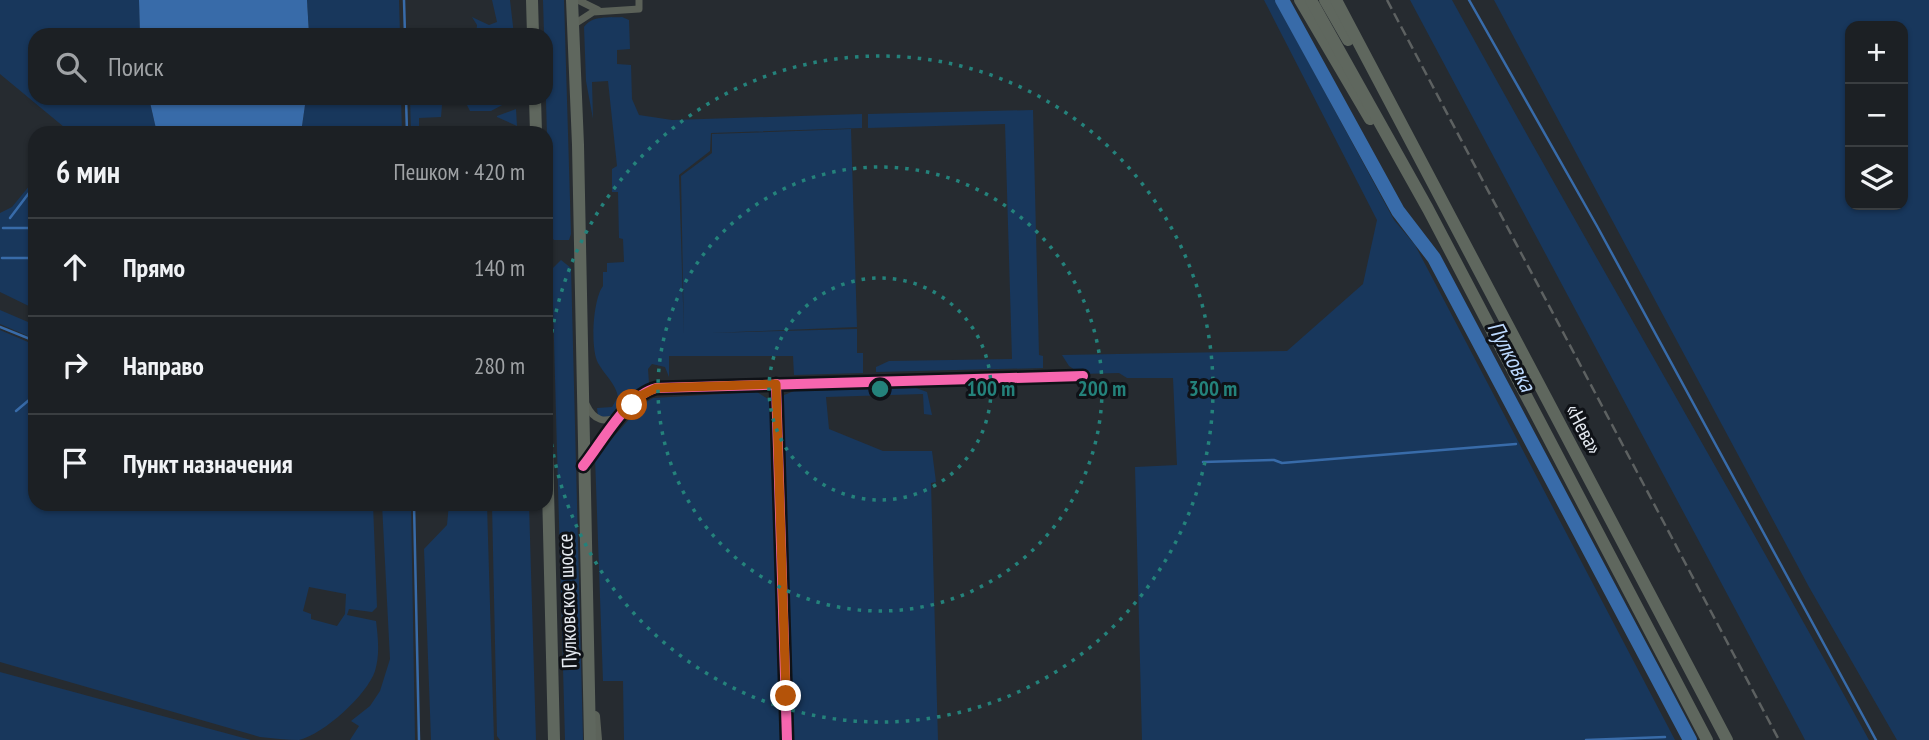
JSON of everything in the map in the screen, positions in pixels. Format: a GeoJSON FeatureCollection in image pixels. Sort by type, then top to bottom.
{"type":"FeatureCollection","features":[{"type":"Feature","properties":{"kind":"highway"},"geometry":{"type":"LineString","coordinates":[[532,0],[533,28]]}},
{"type":"Feature","properties":{"kind":"highway","name":"Пулковское шоссе"},"geometry":{"type":"LineString","coordinates":[[572,0],[590,740]]}},
{"type":"Feature","properties":{"kind":"highway","name":"«Нева»"},"geometry":{"type":"LineString","coordinates":[[1300,0],[1457,267]]}},
{"type":"Feature","properties":{"kind":"highway","name":"«Нева»"},"geometry":{"type":"LineString","coordinates":[[1311,0],[1393,144],[1707,740]]}},
{"type":"Feature","properties":{"kind":"highway","name":"«Нева»"},"geometry":{"type":"LineString","coordinates":[[1325,0],[1406,136]]}},
{"type":"Feature","properties":{"kind":"highway","name":"«Нева»"},"geometry":{"type":"LineString","coordinates":[[1336,0],[1727,740]]}},
{"type":"Feature","properties":{"kind":"highway"},"geometry":{"type":"LineString","coordinates":[[535,105],[536,126]]}},
{"type":"Feature","properties":{"kind":"highway","name":"Пулковское шоссе"},"geometry":{"type":"LineString","coordinates":[[549,511],[554,740]]}},
{"type":"Feature","properties":{"kind":"main road"},"geometry":{"type":"LineString","coordinates":[[589,698],[597,740]]}},
{"type":"Feature","properties":{"kind":"street"},"geometry":{"type":"LineString","coordinates":[[578,0],[599,10]]}},
{"type":"Feature","properties":{"kind":"street"},"geometry":{"type":"LineString","coordinates":[[573,26],[587,14],[599,10],[639,9],[639,0]]}},
{"type":"Feature","properties":{"kind":"street"},"geometry":{"type":"LineString","coordinates":[[583,466],[624,413],[640,396],[656,388],[1083,376]]}},
{"type":"Feature","properties":{"kind":"street"},"geometry":{"type":"LineString","coordinates":[[776,384],[787,740]]}},
{"type":"Feature","properties":{"kind":"street"},"geometry":{"type":"LineString","coordinates":[[583,397],[591,412],[601,421],[612,420],[624,413]]}},
{"type":"Feature","properties":{"kind":"shaded area"},"geometry":{"type":"Polygon","coordinates":[[[0,0],[139,0],[140,28],[28,28],[28,97],[0,74],[0,0]]]}},
{"type":"Feature","properties":{"kind":"shaded area"},"geometry":{"type":"Polygon","coordinates":[[[139,0],[307,0],[309,28],[140,28],[139,0]]]}},
{"type":"Feature","properties":{"kind":"shaded area"},"geometry":{"type":"Polygon","coordinates":[[[307,0],[399,0],[400,28],[309,28],[307,0]]]}},
{"type":"Feature","properties":{"kind":"shaded area"},"geometry":{"type":"Polygon","coordinates":[[[492,0],[510,0],[513,28],[477,28],[472,17],[489,25],[497,22],[492,0]]]}},
{"type":"Feature","properties":{"kind":"shaded area"},"geometry":{"type":"Polygon","coordinates":[[[543,0],[564,0],[571,234],[569,240],[553,239],[553,126],[547,126],[546,105],[553,105],[553,28],[544,28],[543,0]]]}},
{"type":"Feature","properties":{"kind":"shaded area"},"geometry":{"type":"Polygon","coordinates":[[[1264,0],[1275,0],[1394,220],[1415,245],[1675,740],[1142,740],[1135,467],[1177,465],[1173,378],[1127,378],[1119,373],[1081,374],[1069,366],[1062,355],[1287,351],[1363,284],[1377,220],[1264,0]]]}},
{"type":"Feature","properties":{"kind":"shaded area"},"geometry":{"type":"Polygon","coordinates":[[[1410,0],[1452,0],[1869,740],[1805,740],[1410,0]]]}},
{"type":"Feature","properties":{"kind":"shaded area"},"geometry":{"type":"Polygon","coordinates":[[[1494,0],[1929,0],[1929,740],[1897,740],[1809,587],[1494,0]]]}},
{"type":"Feature","properties":{"kind":"shaded area"},"geometry":{"type":"Polygon","coordinates":[[[622,17],[629,20],[630,49],[617,50],[617,64],[631,65],[632,99],[639,115],[672,120],[862,114],[862,128],[711,133],[710,151],[679,175],[684,335],[681,176],[712,153],[712,134],[851,129],[857,327],[711,333],[857,329],[857,353],[863,353],[863,373],[794,375],[793,356],[669,356],[669,377],[665,367],[652,364],[648,369],[649,383],[611,418],[598,416],[597,408],[612,407],[618,397],[596,356],[593,335],[595,312],[603,286],[603,272],[607,272],[607,263],[624,262],[623,239],[619,238],[618,192],[612,192],[612,169],[617,166],[608,81],[592,82],[593,119],[586,81],[584,27],[596,19],[622,17]]]}},
{"type":"Feature","properties":{"kind":"shaded area"},"geometry":{"type":"Polygon","coordinates":[[[37,105],[151,105],[155,126],[63,126],[37,105]]]}},
{"type":"Feature","properties":{"kind":"shaded area"},"geometry":{"type":"Polygon","coordinates":[[[151,105],[305,105],[302,126],[155,126],[151,105]]]}},
{"type":"Feature","properties":{"kind":"shaded area"},"geometry":{"type":"Polygon","coordinates":[[[305,105],[401,105],[402,126],[302,126],[305,105]]]}},
{"type":"Feature","properties":{"kind":"shaded area"},"geometry":{"type":"Polygon","coordinates":[[[410,105],[442,105],[441,117],[419,118],[419,126],[411,126],[410,105]]]}},
{"type":"Feature","properties":{"kind":"shaded area"},"geometry":{"type":"Polygon","coordinates":[[[467,105],[502,105],[491,111],[470,111],[467,105]]]}},
{"type":"Feature","properties":{"kind":"shaded area"},"geometry":{"type":"Polygon","coordinates":[[[516,109],[517,126],[497,117],[497,116],[516,109]]]}},
{"type":"Feature","properties":{"kind":"shaded area"},"geometry":{"type":"Polygon","coordinates":[[[1033,110],[1039,355],[1043,356],[1043,368],[876,372],[876,367],[889,361],[1012,359],[1005,124],[868,128],[868,114],[1033,110]]]}},
{"type":"Feature","properties":{"kind":"shaded area"},"geometry":{"type":"Polygon","coordinates":[[[28,188],[28,306],[0,292],[0,213],[12,207],[28,188]]]}},
{"type":"Feature","properties":{"kind":"shaded area"},"geometry":{"type":"Polygon","coordinates":[[[561,260],[571,268],[583,740],[565,740],[553,268],[561,260]]]}},
{"type":"Feature","properties":{"kind":"shaded area"},"geometry":{"type":"Polygon","coordinates":[[[0,310],[28,322],[28,336],[0,324],[0,310]]]}},
{"type":"Feature","properties":{"kind":"shaded area"},"geometry":{"type":"Polygon","coordinates":[[[0,330],[28,342],[28,511],[373,511],[377,607],[372,612],[349,609],[347,615],[376,621],[377,665],[370,681],[354,702],[332,722],[309,736],[299,740],[260,737],[0,662],[0,330]],[[309,587],[303,611],[311,614],[311,619],[337,626],[345,614],[346,594],[309,587]]]}},
{"type":"Feature","properties":{"kind":"shaded area"},"geometry":{"type":"Polygon","coordinates":[[[916,388],[927,392],[932,415],[924,414],[923,394],[826,397],[829,429],[883,451],[932,451],[936,482],[931,483],[938,740],[793,740],[781,401],[784,395],[794,391],[916,388]]]}},
{"type":"Feature","properties":{"kind":"shaded area"},"geometry":{"type":"Polygon","coordinates":[[[757,392],[773,402],[784,740],[624,740],[623,681],[603,681],[595,457],[643,404],[653,398],[757,392]]]}},
{"type":"Feature","properties":{"kind":"shaded area"},"geometry":{"type":"Polygon","coordinates":[[[382,511],[411,511],[415,740],[350,740],[359,726],[351,721],[370,706],[380,691],[390,659],[382,511]]]}},
{"type":"Feature","properties":{"kind":"shaded area"},"geometry":{"type":"Polygon","coordinates":[[[448,511],[487,511],[494,740],[431,740],[424,549],[447,525],[448,511]]]}},
{"type":"Feature","properties":{"kind":"shaded area"},"geometry":{"type":"Polygon","coordinates":[[[492,511],[529,511],[536,740],[500,740],[497,736],[492,511]]]}},
{"type":"Feature","properties":{"kind":"shaded area"},"geometry":{"type":"Polygon","coordinates":[[[0,672],[251,740],[0,740],[0,672]]]}},
{"type":"Feature","properties":{"kind":"waterway"},"geometry":{"type":"LineString","coordinates":[[404,0],[405,28]]}},
{"type":"Feature","properties":{"kind":"waterway","name":"Пулковка"},"geometry":{"type":"LineString","coordinates":[[1282,0],[1398,211],[1434,258],[1690,740]]}},
{"type":"Feature","properties":{"kind":"waterway"},"geometry":{"type":"LineString","coordinates":[[1469,0],[1597,226],[1876,740]]}},
{"type":"Feature","properties":{"kind":"waterway"},"geometry":{"type":"LineString","coordinates":[[406,105],[407,126]]}},
{"type":"Feature","properties":{"kind":"waterway"},"geometry":{"type":"LineString","coordinates":[[10,218],[28,194]]}},
{"type":"Feature","properties":{"kind":"waterway"},"geometry":{"type":"LineString","coordinates":[[3,228],[28,228]]}},
{"type":"Feature","properties":{"kind":"waterway"},"geometry":{"type":"LineString","coordinates":[[2,258],[28,258]]}},
{"type":"Feature","properties":{"kind":"waterway"},"geometry":{"type":"LineString","coordinates":[[0,327],[28,338]]}},
{"type":"Feature","properties":{"kind":"waterway"},"geometry":{"type":"LineString","coordinates":[[16,411],[28,401]]}},
{"type":"Feature","properties":{"kind":"waterway"},"geometry":{"type":"LineString","coordinates":[[1203,462],[1274,460],[1282,463],[1516,444]]}},
{"type":"Feature","properties":{"kind":"waterway"},"geometry":{"type":"LineString","coordinates":[[414,511],[419,740]]}},
{"type":"Feature","properties":{"kind":"waterway"},"geometry":{"type":"LineString","coordinates":[[1586,740],[1665,737]]}},
{"type":"Feature","properties":{"kind":"railway"},"geometry":{"type":"LineString","coordinates":[[1387,0],[1779,740]]}},
{"type":"Feature","properties":{"kind":"cycle path"},"geometry":{"type":"LineString","coordinates":[[583,466],[625,410],[645,392],[656,388],[1083,376]]}},
{"type":"Feature","properties":{"kind":"cycle path"},"geometry":{"type":"LineString","coordinates":[[776,384],[787,740]]}},
{"type":"Feature","properties":{"kind":"route"},"geometry":{"type":"LineString","coordinates":[[632,405],[640,396],[656,388],[776,384],[786,696]]}}]}
